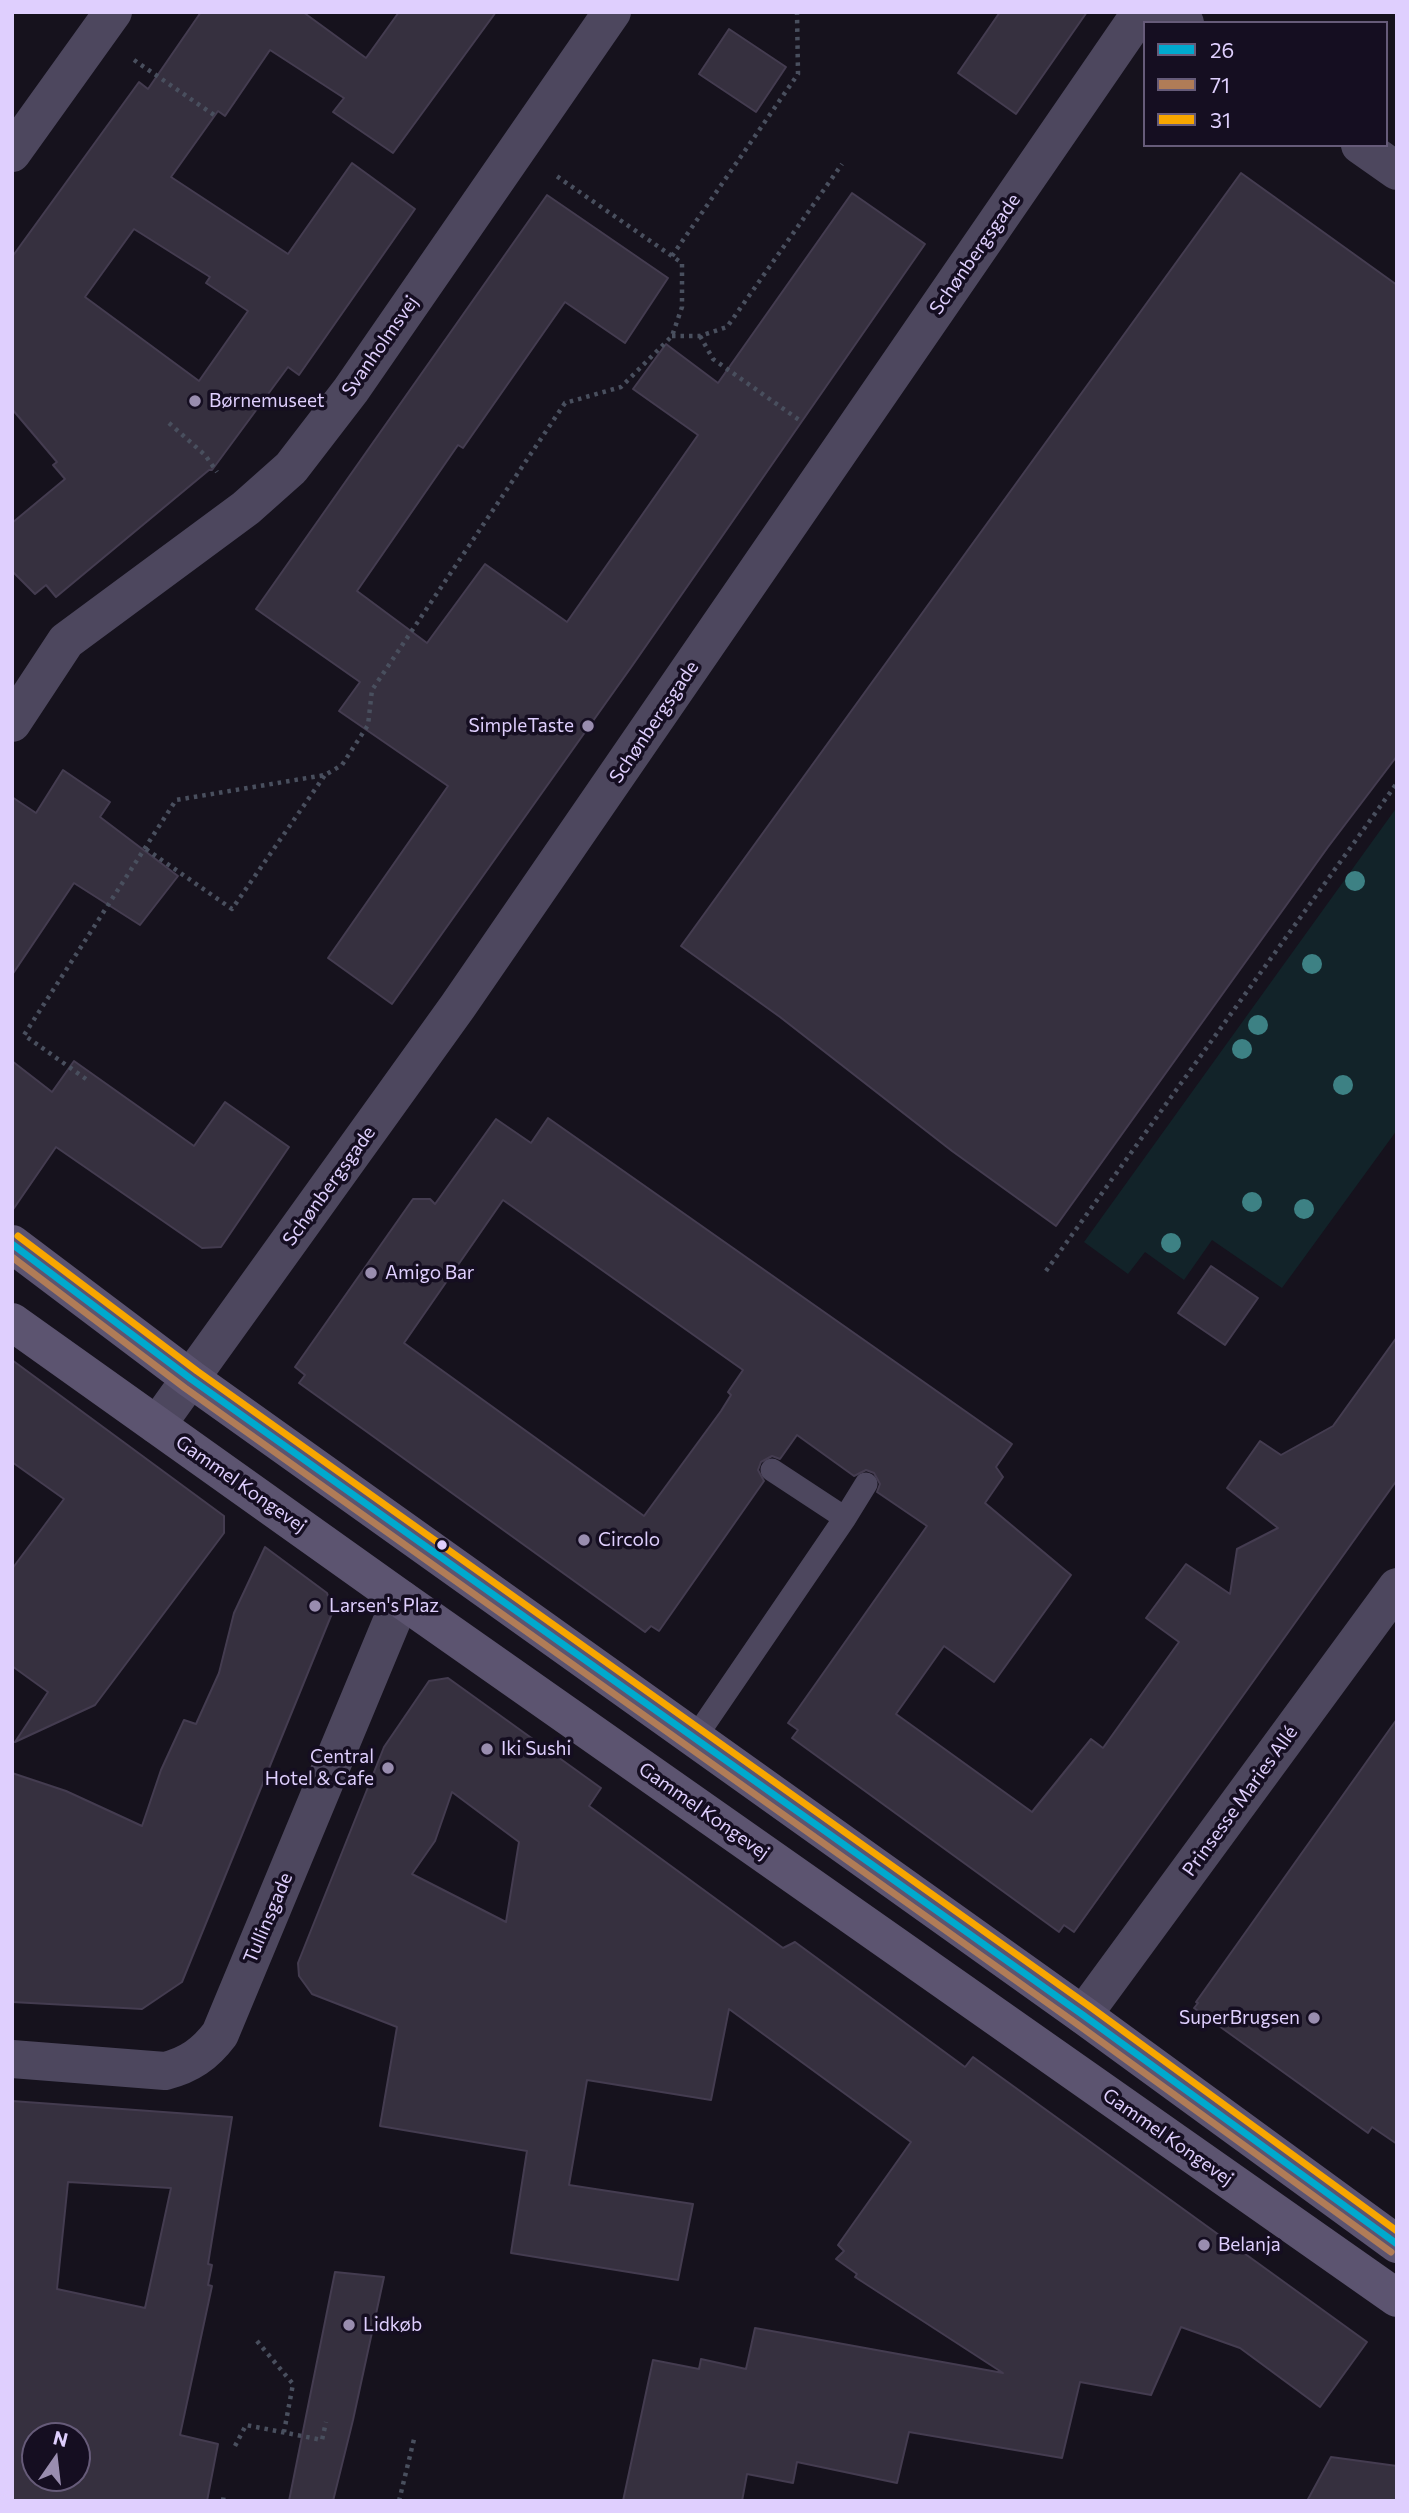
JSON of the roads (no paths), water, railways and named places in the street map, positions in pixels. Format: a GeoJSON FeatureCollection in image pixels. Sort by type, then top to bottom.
{"type":"FeatureCollection","features":[{"type":"Feature","properties":{"kind":"street","name":"Svanholmsvej"},"geometry":{"type":"LineString","coordinates":[[12,723],[66,641],[246,508],[291,468],[343,400],[612,12]]}},
{"type":"Feature","properties":{"kind":"street","name":"Schønbergsgade"},"geometry":{"type":"LineString","coordinates":[[157,1425],[466,995],[1141,12]]}},
{"type":"Feature","properties":{"kind":"street"},"geometry":{"type":"LineString","coordinates":[[12,153],[105,24]]}},
{"type":"Feature","properties":{"kind":"street"},"geometry":{"type":"LineString","coordinates":[[1363,147],[1397,171]]}},
{"type":"Feature","properties":{"kind":"street"},"geometry":{"type":"LineString","coordinates":[[12,1244],[191,1379],[1083,2015],[1397,2244]]}},
{"type":"Feature","properties":{"kind":"street","name":"Gammel Kongevej"},"geometry":{"type":"LineString","coordinates":[[12,1322],[401,1599],[1397,2298]]}},
{"type":"Feature","properties":{"kind":"street","name":"Prinsesse Maries Allé"},"geometry":{"type":"LineString","coordinates":[[1083,2015],[1397,1587]]}},
{"type":"Feature","properties":{"kind":"street","name":"Tullinsgade"},"geometry":{"type":"LineString","coordinates":[[12,2059],[165,2071],[181,2067],[209,2048],[220,2034],[401,1599]]}},
{"type":"Feature","properties":{"kind":"street"},"geometry":{"type":"LineString","coordinates":[[1055,2058],[1083,2015]]}},
{"type":"Feature","properties":{"kind":"lane"},"geometry":{"type":"LineString","coordinates":[[772,1470],[845,1518]]}},
{"type":"Feature","properties":{"kind":"lane"},"geometry":{"type":"LineString","coordinates":[[695,1738],[866,1484]]}},
{"type":"Feature","properties":{"kind":"place","name":"Børnemuseet"},"geometry":{"type":"Point","coordinates":[195,401]}},
{"type":"Feature","properties":{"kind":"place","name":"SimpleTaste"},"geometry":{"type":"Point","coordinates":[588,726]}},
{"type":"Feature","properties":{"kind":"place","name":"Amigo Bar"},"geometry":{"type":"Point","coordinates":[371,1273]}},
{"type":"Feature","properties":{"kind":"place","name":"Circolo"},"geometry":{"type":"Point","coordinates":[584,1540]}},
{"type":"Feature","properties":{"kind":"place","name":"Larsen's Plaz"},"geometry":{"type":"Point","coordinates":[315,1606]}},
{"type":"Feature","properties":{"kind":"place","name":"Iki Sushi"},"geometry":{"type":"Point","coordinates":[487,1749]}},
{"type":"Feature","properties":{"kind":"place","name":"Central Hotel & Cafe"},"geometry":{"type":"Point","coordinates":[388,1768]}},
{"type":"Feature","properties":{"kind":"place","name":"SuperBrugsen"},"geometry":{"type":"Point","coordinates":[1314,2018]}},
{"type":"Feature","properties":{"kind":"place","name":"Belanja"},"geometry":{"type":"Point","coordinates":[1204,2245]}},
{"type":"Feature","properties":{"kind":"place","name":"Lidkøb"},"geometry":{"type":"Point","coordinates":[349,2325]}}]}
